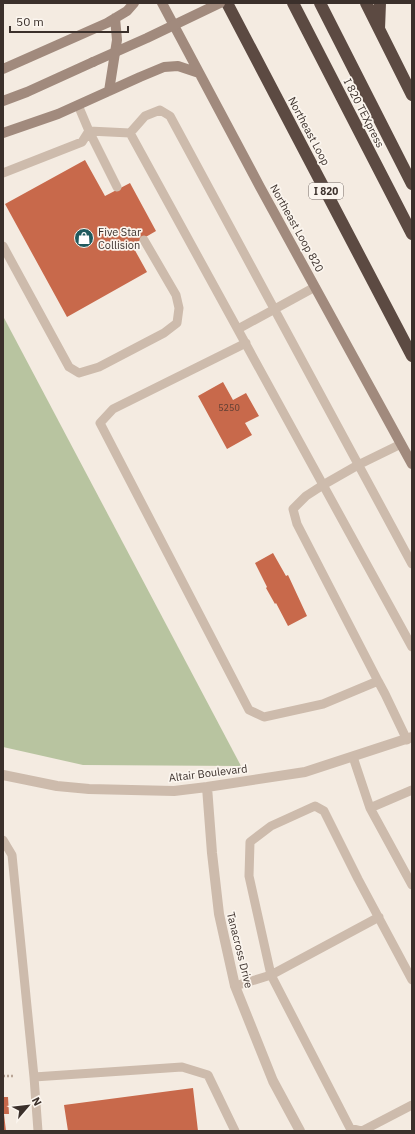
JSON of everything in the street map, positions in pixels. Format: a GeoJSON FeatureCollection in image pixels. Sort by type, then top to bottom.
{"type":"FeatureCollection","features":[{"type":"Feature","properties":{"kind":"highway","name":"Northeast Loop"},"geometry":{"type":"LineString","coordinates":[[227,3],[412,356]]}},
{"type":"Feature","properties":{"kind":"highway","name":"I 820 TEXpress"},"geometry":{"type":"LineString","coordinates":[[293,3],[412,234]]}},
{"type":"Feature","properties":{"kind":"highway","name":"I 820 TEXpress"},"geometry":{"type":"LineString","coordinates":[[320,3],[412,184]]}},
{"type":"Feature","properties":{"kind":"highway"},"geometry":{"type":"LineString","coordinates":[[366,3],[412,95]]}},
{"type":"Feature","properties":{"kind":"highway"},"geometry":{"type":"LineString","coordinates":[[379,30],[380,3]]}},
{"type":"Feature","properties":{"kind":"main road"},"geometry":{"type":"LineString","coordinates":[[3,69],[107,23],[127,11],[134,3]]}},
{"type":"Feature","properties":{"kind":"main road","name":"Northeast Loop 820"},"geometry":{"type":"LineString","coordinates":[[162,3],[412,464]]}},
{"type":"Feature","properties":{"kind":"main road"},"geometry":{"type":"LineString","coordinates":[[3,101],[27,92],[161,32],[220,3]]}},
{"type":"Feature","properties":{"kind":"main road"},"geometry":{"type":"LineString","coordinates":[[109,91],[117,40],[115,18]]}},
{"type":"Feature","properties":{"kind":"main road"},"geometry":{"type":"LineString","coordinates":[[3,133],[58,114],[140,76],[164,67],[178,66],[199,73]]}},
{"type":"Feature","properties":{"kind":"street","name":"Altair Boulevard"},"geometry":{"type":"LineString","coordinates":[[3,775],[57,786],[89,789],[174,791],[305,772],[409,738]]}},
{"type":"Feature","properties":{"kind":"street","name":"Tanacross Drive"},"geometry":{"type":"LineString","coordinates":[[207,787],[212,853],[219,914],[235,986],[273,1081],[300,1131]]}},
{"type":"Feature","properties":{"kind":"lane"},"geometry":{"type":"LineString","coordinates":[[78,105],[89,131],[117,187]]}},
{"type":"Feature","properties":{"kind":"lane"},"geometry":{"type":"LineString","coordinates":[[130,133],[145,116],[160,110],[170,116],[412,564]]}},
{"type":"Feature","properties":{"kind":"lane"},"geometry":{"type":"LineString","coordinates":[[89,131],[130,133]]}},
{"type":"Feature","properties":{"kind":"lane"},"geometry":{"type":"LineString","coordinates":[[3,173],[82,142],[89,131]]}},
{"type":"Feature","properties":{"kind":"lane"},"geometry":{"type":"LineString","coordinates":[[130,133],[412,647]]}},
{"type":"Feature","properties":{"kind":"lane"},"geometry":{"type":"LineString","coordinates":[[3,246],[69,367],[79,373],[112,360],[164,333],[177,323],[179,308],[176,295],[144,240]]}},
{"type":"Feature","properties":{"kind":"lane"},"geometry":{"type":"LineString","coordinates":[[238,329],[315,287]]}},
{"type":"Feature","properties":{"kind":"lane"},"geometry":{"type":"LineString","coordinates":[[246,343],[113,409],[100,423],[249,710],[264,717],[323,704],[378,681]]}},
{"type":"Feature","properties":{"kind":"lane"},"geometry":{"type":"LineString","coordinates":[[401,444],[358,465],[324,485],[306,496],[293,509],[296,524],[409,738]]}},
{"type":"Feature","properties":{"kind":"lane"},"geometry":{"type":"LineString","coordinates":[[352,757],[370,808],[412,885]]}},
{"type":"Feature","properties":{"kind":"lane"},"geometry":{"type":"LineString","coordinates":[[370,808],[412,790]]}},
{"type":"Feature","properties":{"kind":"lane"},"geometry":{"type":"LineString","coordinates":[[412,980],[358,879],[324,811],[315,806],[271,826],[250,842],[249,876],[271,975],[350,1128],[362,1131],[412,1105]]}},
{"type":"Feature","properties":{"kind":"lane"},"geometry":{"type":"LineString","coordinates":[[3,840],[12,855],[38,1131]]}},
{"type":"Feature","properties":{"kind":"lane"},"geometry":{"type":"LineString","coordinates":[[235,986],[271,975],[379,917]]}},
{"type":"Feature","properties":{"kind":"lane"},"geometry":{"type":"LineString","coordinates":[[34,1077],[182,1067],[208,1075],[235,1131]]}},
{"type":"Feature","properties":{"kind":"path"},"geometry":{"type":"LineString","coordinates":[[3,1076],[13,1076]]}},
{"type":"Feature","properties":{"kind":"green space"},"geometry":{"type":"Polygon","coordinates":[[[3,316],[241,766],[83,765],[3,747],[3,316]]]}},
{"type":"Feature","properties":{"kind":"building","name":"Five Star Collision"},"geometry":{"type":"Polygon","coordinates":[[[85,160],[105,196],[130,183],[156,231],[132,245],[147,272],[67,317],[5,204],[85,160]]]}},
{"type":"Feature","properties":{"kind":"building"},"geometry":{"type":"Polygon","coordinates":[[[223,382],[233,400],[246,393],[259,416],[245,423],[252,435],[227,449],[198,396],[223,382]]]}},
{"type":"Feature","properties":{"kind":"building"},"geometry":{"type":"Polygon","coordinates":[[[273,553],[286,576],[288,575],[307,616],[288,626],[266,588],[267,587],[255,563],[273,553]]]}},
{"type":"Feature","properties":{"kind":"building"},"geometry":{"type":"Polygon","coordinates":[[[193,1088],[198,1131],[68,1131],[64,1105],[193,1088]]]}},
{"type":"Feature","properties":{"kind":"building"},"geometry":{"type":"Polygon","coordinates":[[[3,1097],[8,1097],[9,1114],[4,1114],[6,1131],[3,1131],[3,1097]]]}},
{"type":"Feature","properties":{"kind":"place","name":"Five Star Collision"},"geometry":{"type":"Point","coordinates":[84,238]}}]}
